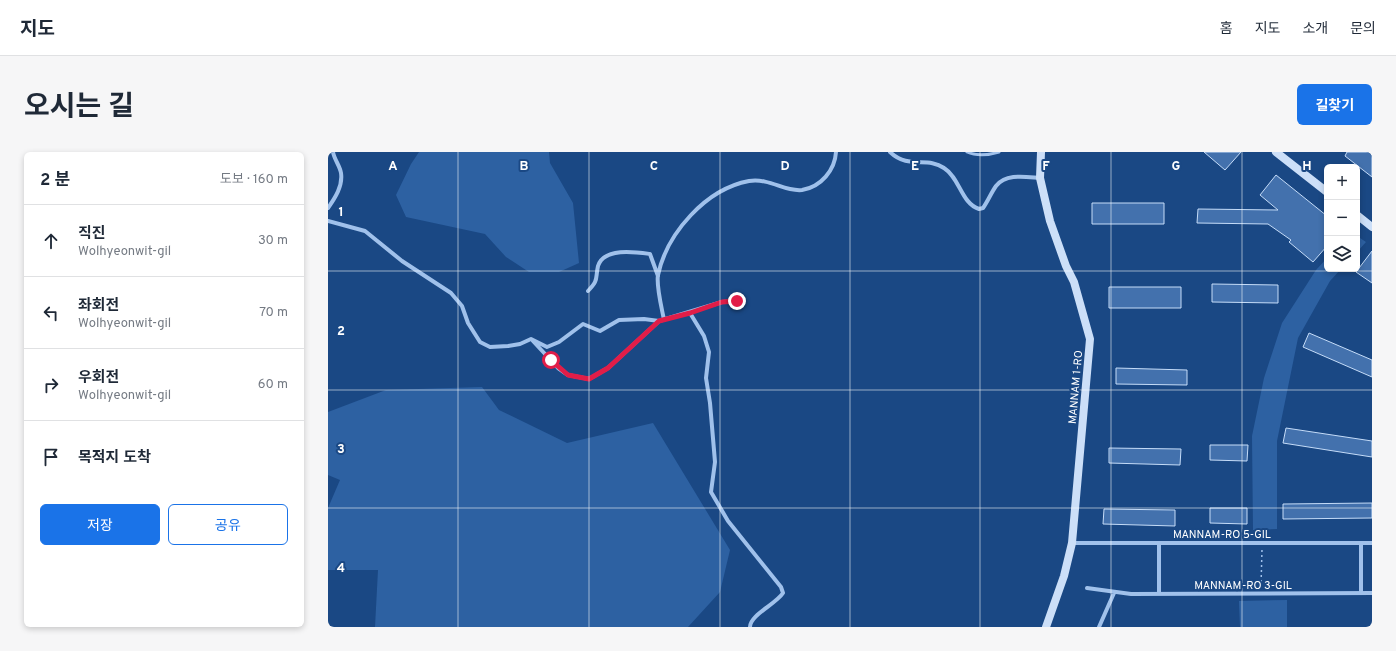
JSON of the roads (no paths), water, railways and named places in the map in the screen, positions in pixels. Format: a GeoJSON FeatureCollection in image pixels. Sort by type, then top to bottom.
{"type":"FeatureCollection","features":[{"type":"Feature","properties":{"kind":"street"},"geometry":{"type":"LineString","coordinates":[[328,208],[338,193],[341,172],[333,152]]}},
{"type":"Feature","properties":{"kind":"street"},"geometry":{"type":"LineString","coordinates":[[658,276],[674,238],[701,204],[733,185],[749,181],[770,182],[790,189],[801,190],[811,188],[830,172],[835,162],[836,152]]}},
{"type":"Feature","properties":{"kind":"street"},"geometry":{"type":"LineString","coordinates":[[890,152],[898,160],[942,166],[951,172],[970,204],[979,209],[983,208],[997,185],[1005,179],[1014,177],[1040,178]]}},
{"type":"Feature","properties":{"kind":"street","name":"MANNAM 1-RO"},"geometry":{"type":"LineString","coordinates":[[1041,152],[1040,178],[1050,221],[1066,266],[1074,282],[1090,340],[1072,543],[1064,576],[1046,627]]}},
{"type":"Feature","properties":{"kind":"street"},"geometry":{"type":"LineString","coordinates":[[1276,152],[1324,190]]}},
{"type":"Feature","properties":{"kind":"street"},"geometry":{"type":"LineString","coordinates":[[1360,217],[1372,227]]}},
{"type":"Feature","properties":{"kind":"street"},"geometry":{"type":"LineString","coordinates":[[328,221],[365,231],[402,261],[451,293],[462,306],[468,323],[480,342],[490,347],[508,346],[520,344],[531,339]]}},
{"type":"Feature","properties":{"kind":"street"},"geometry":{"type":"LineString","coordinates":[[588,291],[597,280],[598,265],[602,260],[627,251],[650,254],[658,276],[664,320]]}},
{"type":"Feature","properties":{"kind":"street"},"geometry":{"type":"LineString","coordinates":[[531,339],[547,347],[558,342],[583,324],[600,332],[619,320],[644,319],[659,321],[690,313],[722,302],[737,301]]}},
{"type":"Feature","properties":{"kind":"street"},"geometry":{"type":"LineString","coordinates":[[690,313],[704,336],[709,352],[706,378],[710,403],[715,462],[712,492],[728,521],[781,587],[783,593],[780,598],[753,619],[750,627]]}},
{"type":"Feature","properties":{"kind":"street"},"geometry":{"type":"LineString","coordinates":[[531,339],[558,368],[568,375],[589,379],[608,368],[659,321]]}},
{"type":"Feature","properties":{"kind":"street","name":"MANNAM-RO 5-GIL"},"geometry":{"type":"LineString","coordinates":[[1072,543],[1372,543]]}},
{"type":"Feature","properties":{"kind":"street"},"geometry":{"type":"LineString","coordinates":[[1158,594],[1159,543]]}},
{"type":"Feature","properties":{"kind":"street"},"geometry":{"type":"LineString","coordinates":[[1361,543],[1361,593]]}},
{"type":"Feature","properties":{"kind":"street","name":"MANNAM-RO 3-GIL"},"geometry":{"type":"LineString","coordinates":[[1087,588],[1114,593],[1158,594],[1372,593]]}},
{"type":"Feature","properties":{"kind":"street"},"geometry":{"type":"LineString","coordinates":[[1099,627],[1114,593]]}},
{"type":"Feature","properties":{"kind":"lane"},"geometry":{"type":"LineString","coordinates":[[967,152],[972,154],[991,154],[999,152]]}}]}
